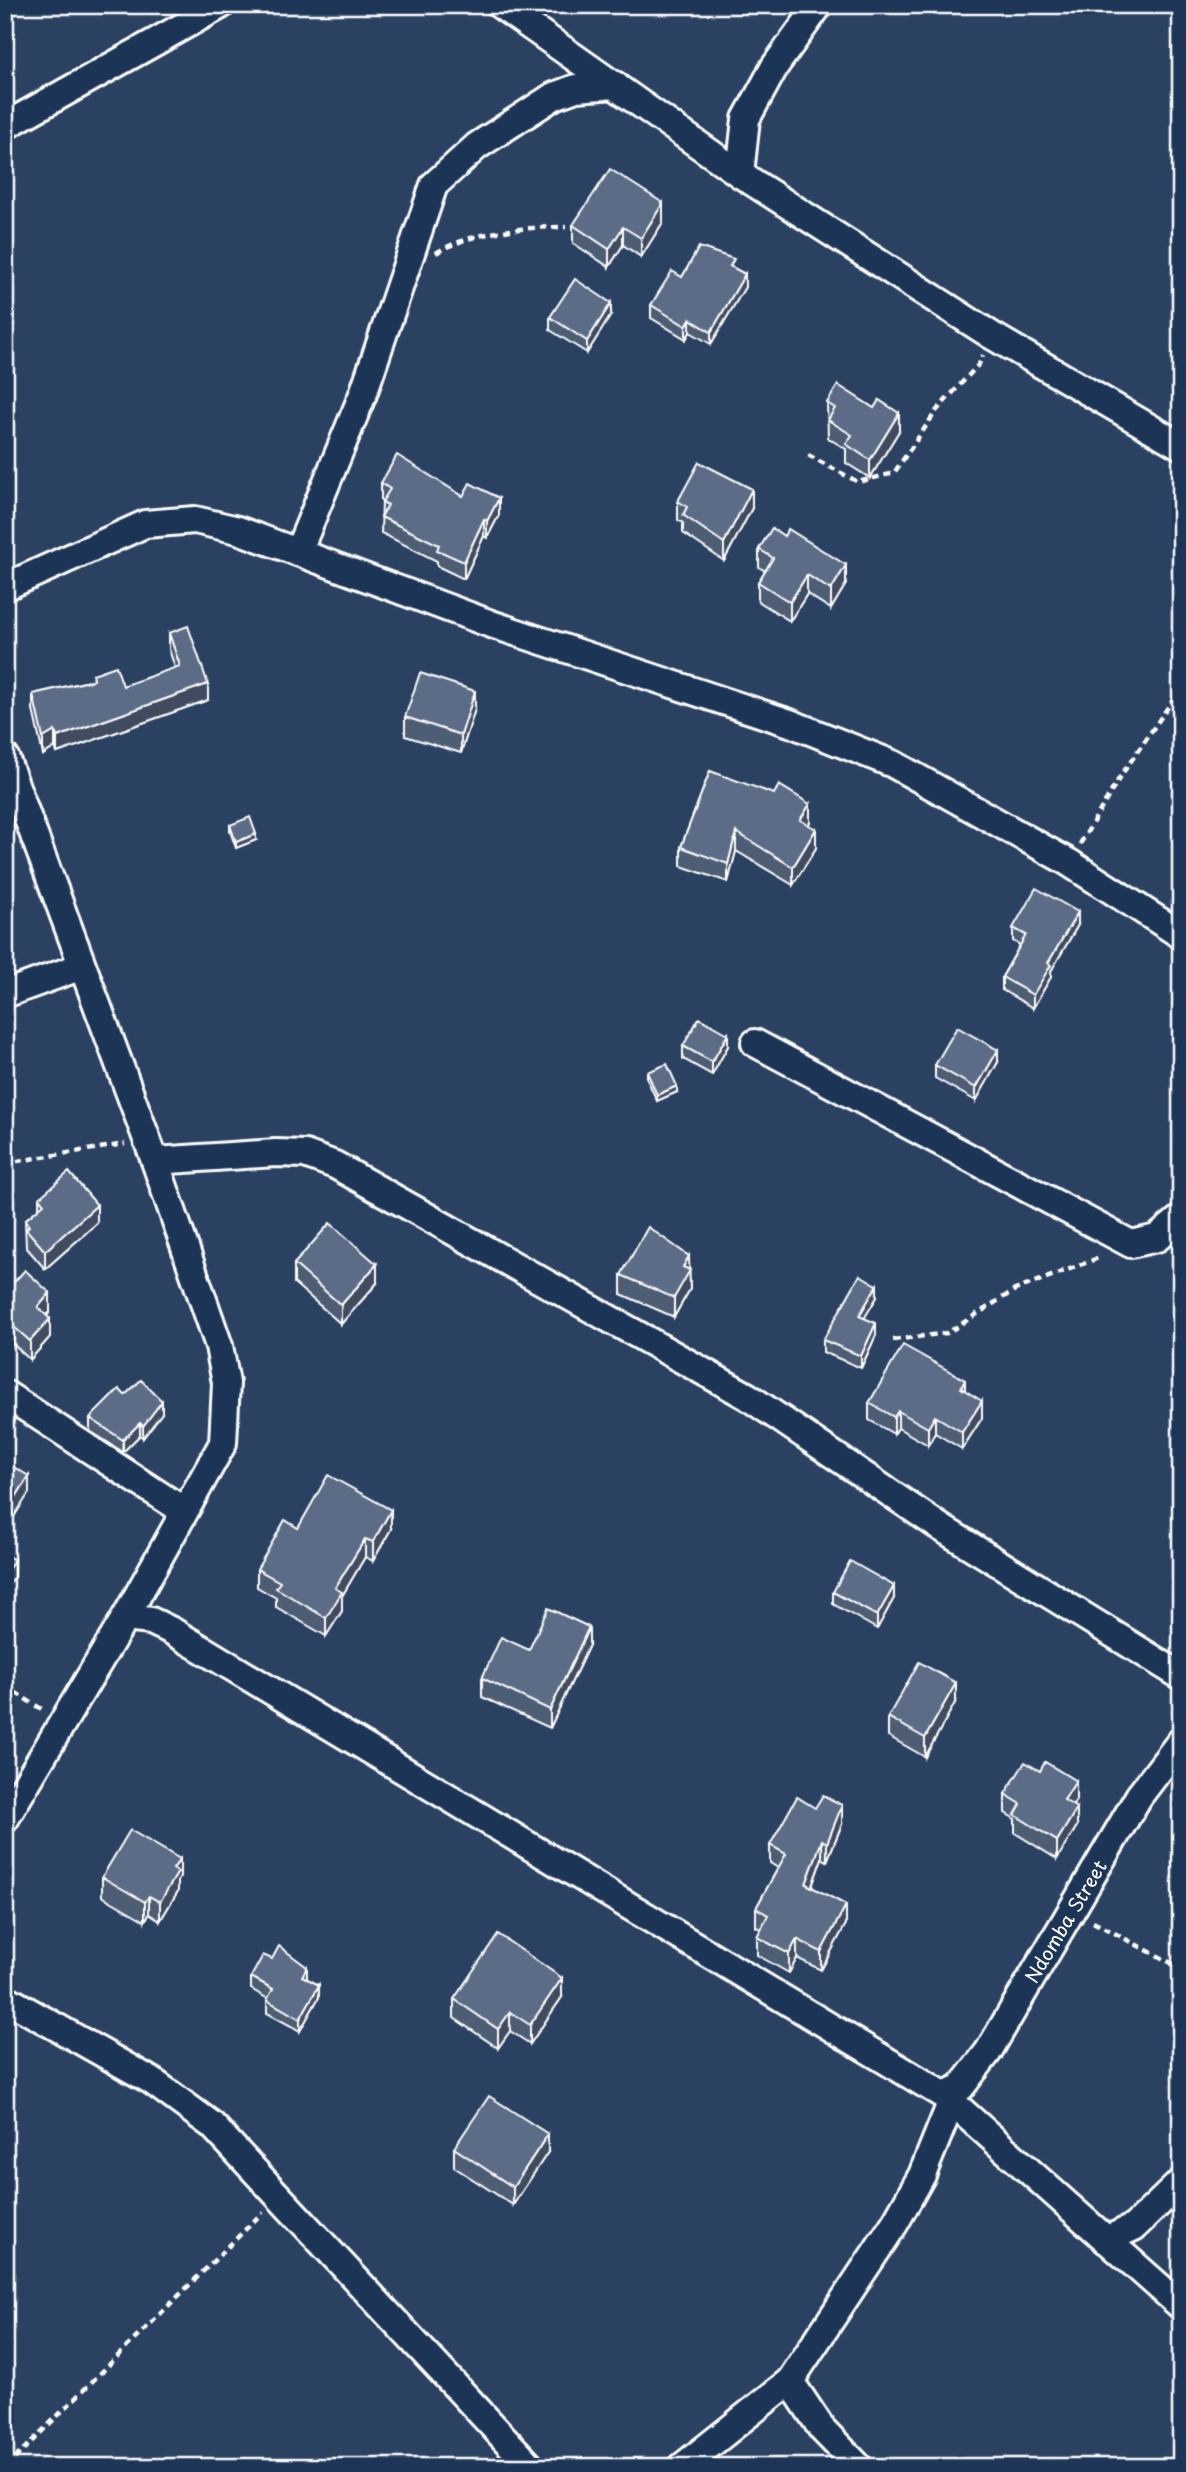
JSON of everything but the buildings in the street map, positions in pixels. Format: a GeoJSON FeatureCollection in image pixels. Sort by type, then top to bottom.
{"type":"FeatureCollection","features":[{"type":"Feature","properties":{"kind":"street"},"geometry":{"type":"LineString","coordinates":[[5,126],[221,5]]}},
{"type":"Feature","properties":{"kind":"street"},"geometry":{"type":"LineString","coordinates":[[500,5],[740,174],[991,335],[1181,446]]}},
{"type":"Feature","properties":{"kind":"street"},"geometry":{"type":"LineString","coordinates":[[740,174],[746,119],[775,66],[820,5]]}},
{"type":"Feature","properties":{"kind":"street"},"geometry":{"type":"LineString","coordinates":[[298,552],[363,394],[434,186],[477,146],[554,96],[576,88],[615,85]]}},
{"type":"Feature","properties":{"kind":"street"},"geometry":{"type":"LineString","coordinates":[[5,587],[145,524],[195,520],[237,530],[491,624],[790,723],[893,764],[1068,862],[1181,935]]}},
{"type":"Feature","properties":{"kind":"street"},"geometry":{"type":"LineString","coordinates":[[5,757],[150,1150],[219,1346],[226,1383],[223,1443],[64,1724],[5,1819]]}},
{"type":"Feature","properties":{"kind":"street"},"geometry":{"type":"LineString","coordinates":[[5,994],[82,966]]}},
{"type":"Feature","properties":{"kind":"street"},"geometry":{"type":"LineString","coordinates":[[755,1043],[1131,1244],[1157,1238],[1181,1218]]}},
{"type":"Feature","properties":{"kind":"street"},"geometry":{"type":"LineString","coordinates":[[150,1150],[305,1154],[335,1166],[747,1396],[940,1527],[1181,1676]]}},
{"type":"Feature","properties":{"kind":"street"},"geometry":{"type":"LineString","coordinates":[[5,1394],[184,1511]]}},
{"type":"Feature","properties":{"kind":"street"},"geometry":{"type":"LineString","coordinates":[[125,1618],[151,1621],[173,1631],[948,2099],[1181,2306]]}},
{"type":"Feature","properties":{"kind":"street","name":"Ndomba Street"},"geometry":{"type":"LineString","coordinates":[[948,2099],[961,2087],[988,2052],[1139,1796],[1181,1741]]}},
{"type":"Feature","properties":{"kind":"street"},"geometry":{"type":"LineString","coordinates":[[5,1998],[152,2081],[212,2125],[531,2467]]}},
{"type":"Feature","properties":{"kind":"street"},"geometry":{"type":"LineString","coordinates":[[682,2467],[790,2381],[895,2223],[922,2175],[948,2099]]}},
{"type":"Feature","properties":{"kind":"street"},"geometry":{"type":"LineString","coordinates":[[1106,2240],[1134,2227],[1181,2182]]}},
{"type":"Feature","properties":{"kind":"street"},"geometry":{"type":"LineString","coordinates":[[790,2381],[822,2429],[859,2467]]}},
{"type":"Feature","properties":{"kind":"path"},"geometry":{"type":"LineString","coordinates":[[406,272],[450,244],[524,227],[566,227]]}},
{"type":"Feature","properties":{"kind":"path"},"geometry":{"type":"LineString","coordinates":[[808,455],[858,482],[894,472],[937,410],[979,364],[991,335]]}},
{"type":"Feature","properties":{"kind":"path"},"geometry":{"type":"LineString","coordinates":[[1068,862],[1120,777],[1181,688]]}},
{"type":"Feature","properties":{"kind":"path"},"geometry":{"type":"LineString","coordinates":[[5,1163],[108,1147],[150,1150]]}},
{"type":"Feature","properties":{"kind":"path"},"geometry":{"type":"LineString","coordinates":[[894,1340],[947,1333],[1015,1290],[1131,1244]]}},
{"type":"Feature","properties":{"kind":"path"},"geometry":{"type":"LineString","coordinates":[[5,1686],[64,1724]]}},
{"type":"Feature","properties":{"kind":"path"},"geometry":{"type":"LineString","coordinates":[[1070,1912],[1181,1968]]}},
{"type":"Feature","properties":{"kind":"path"},"geometry":{"type":"LineString","coordinates":[[6,2467],[279,2197]]}}]}
